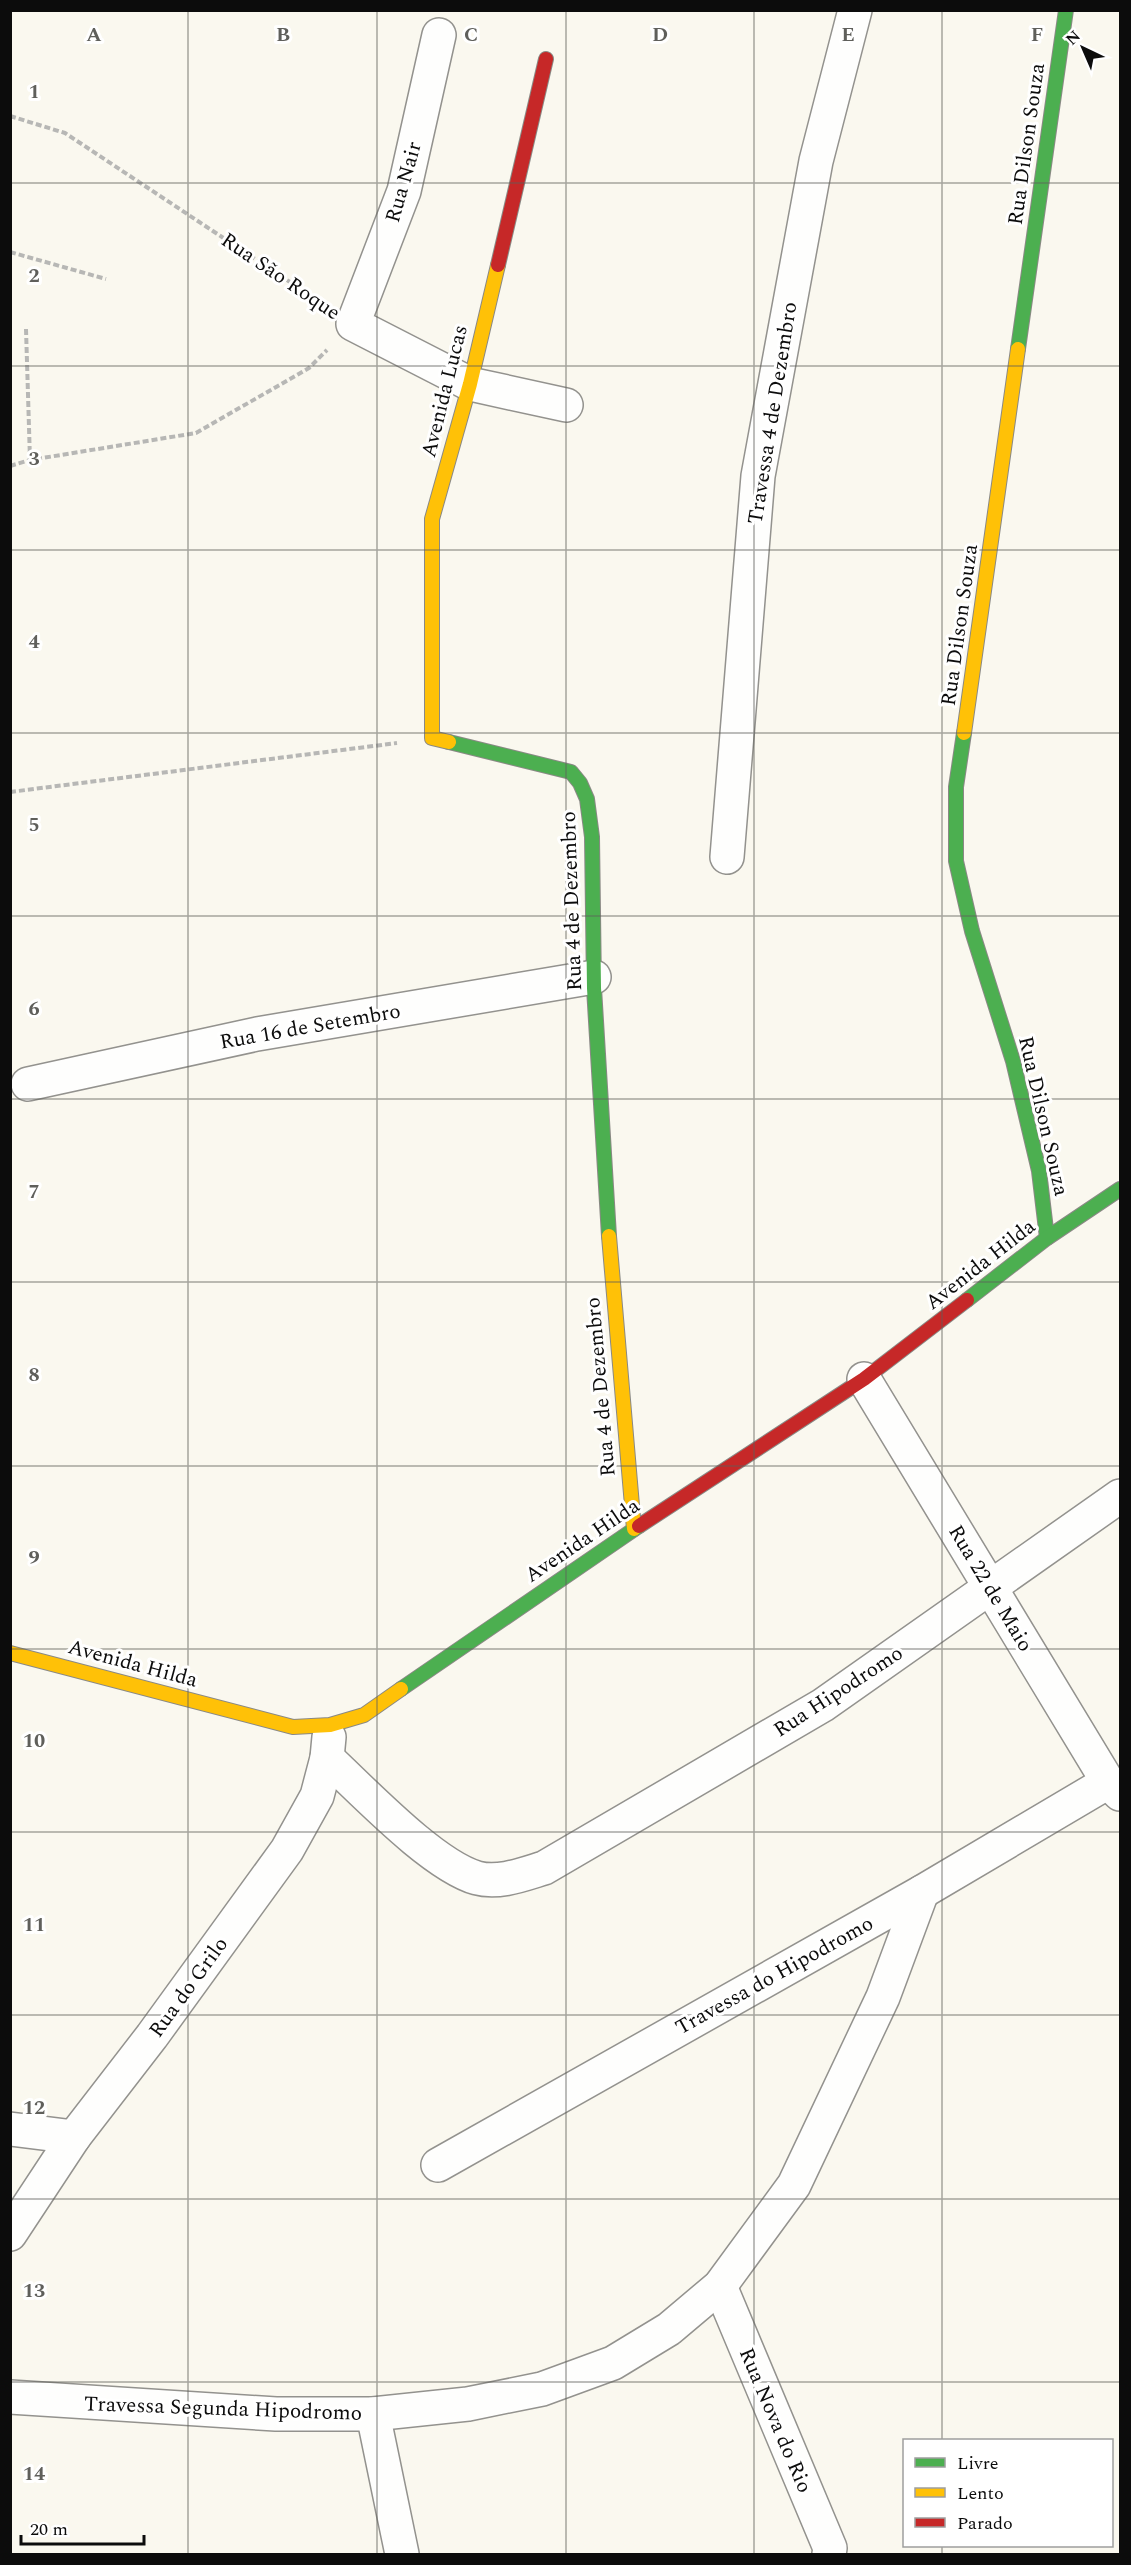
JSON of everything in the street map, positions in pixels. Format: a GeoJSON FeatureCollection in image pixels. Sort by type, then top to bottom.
{"type":"FeatureCollection","features":[{"type":"Feature","properties":{"kind":"street","name":"Travessa 4 de Dezembro"},"geometry":{"type":"LineString","coordinates":[[727,857],[758,476],[816,161],[855,10]]}},
{"type":"Feature","properties":{"kind":"street","name":"Rua Dilson Souza"},"geometry":{"type":"LineString","coordinates":[[1047,1238],[1039,1171],[1013,1061],[972,931],[956,861],[956,787],[1066,10]]}},
{"type":"Feature","properties":{"kind":"street","name":"Rua Nair"},"geometry":{"type":"LineString","coordinates":[[353,324],[404,191],[439,35]]}},
{"type":"Feature","properties":{"kind":"street","name":"Avenida Lucas"},"geometry":{"type":"LineString","coordinates":[[432,738],[432,519],[470,384],[546,59]]}},
{"type":"Feature","properties":{"kind":"street","name":"Rua São Roque"},"geometry":{"type":"LineString","coordinates":[[353,324],[470,384],[566,405]]}},
{"type":"Feature","properties":{"kind":"street","name":"Rua 4 de Dezembro"},"geometry":{"type":"LineString","coordinates":[[432,738],[571,772],[579,779],[590,807],[594,977],[615,1331],[634,1529]]}},
{"type":"Feature","properties":{"kind":"street","name":"Rua 16 de Setembro"},"geometry":{"type":"LineString","coordinates":[[28,1084],[257,1034],[594,977]]}},
{"type":"Feature","properties":{"kind":"street","name":"Avenida Hilda"},"geometry":{"type":"LineString","coordinates":[[10,1653],[293,1727],[330,1725],[364,1714],[634,1529],[864,1379],[1047,1238],[1120,1189]]}},
{"type":"Feature","properties":{"kind":"street","name":"Rua 22 de Maio"},"geometry":{"type":"LineString","coordinates":[[864,1379],[1114,1788]]}},
{"type":"Feature","properties":{"kind":"street","name":"Rua Hipodromo"},"geometry":{"type":"LineString","coordinates":[[327,1758],[427,1849],[454,1867],[478,1879],[510,1878],[544,1868],[823,1705],[1120,1496]]}},
{"type":"Feature","properties":{"kind":"street","name":"Rua do Grilo"},"geometry":{"type":"LineString","coordinates":[[10,2234],[74,2137],[153,2036],[287,1850],[317,1796],[327,1758],[330,1725]]}},
{"type":"Feature","properties":{"kind":"street","name":"Travessa do Hipodromo"},"geometry":{"type":"LineString","coordinates":[[438,2165],[922,1892],[1114,1788]]}},
{"type":"Feature","properties":{"kind":"street","name":"Travessa Segunda Hipodromo"},"geometry":{"type":"LineString","coordinates":[[10,2397],[276,2414],[373,2414],[468,2404],[542,2389],[613,2363],[669,2329],[720,2286],[794,2185],[883,1997],[922,1892]]}},
{"type":"Feature","properties":{"kind":"street"},"geometry":{"type":"LineString","coordinates":[[10,2129],[74,2137]]}},
{"type":"Feature","properties":{"kind":"street","name":"Rua Nova do Rio"},"geometry":{"type":"LineString","coordinates":[[720,2286],[830,2548],[829,2554]]}},
{"type":"Feature","properties":{"kind":"street"},"geometry":{"type":"LineString","coordinates":[[373,2414],[402,2554]]}},
{"type":"Feature","properties":{"kind":"path","name":"Rua São Roque"},"geometry":{"type":"LineString","coordinates":[[10,116],[65,133],[353,324]]}},
{"type":"Feature","properties":{"kind":"path"},"geometry":{"type":"LineString","coordinates":[[10,252],[106,279]]}},
{"type":"Feature","properties":{"kind":"path"},"geometry":{"type":"LineString","coordinates":[[10,466],[30,460],[196,433],[309,368],[353,324]]}},
{"type":"Feature","properties":{"kind":"path"},"geometry":{"type":"LineString","coordinates":[[26,328],[30,460]]}},
{"type":"Feature","properties":{"kind":"path"},"geometry":{"type":"LineString","coordinates":[[10,792],[432,738]]}},
{"type":"Feature","properties":{"kind":"traffic: fast"},"geometry":{"type":"LineString","coordinates":[[1018,349],[1066,10]]}},
{"type":"Feature","properties":{"kind":"traffic: fast"},"geometry":{"type":"LineString","coordinates":[[964,733],[956,787],[956,861],[972,931],[1013,1061],[1039,1171],[1047,1238]]}},
{"type":"Feature","properties":{"kind":"traffic: fast"},"geometry":{"type":"LineString","coordinates":[[449,742],[571,772],[580,783],[587,799],[592,837],[594,988],[609,1236]]}},
{"type":"Feature","properties":{"kind":"traffic: fast"},"geometry":{"type":"LineString","coordinates":[[967,1300],[1047,1238],[1120,1189]]}},
{"type":"Feature","properties":{"kind":"traffic: fast"},"geometry":{"type":"LineString","coordinates":[[401,1689],[639,1526]]}},
{"type":"Feature","properties":{"kind":"traffic: slow"},"geometry":{"type":"LineString","coordinates":[[449,742],[432,738],[432,519],[470,384],[498,265]]}},
{"type":"Feature","properties":{"kind":"traffic: slow"},"geometry":{"type":"LineString","coordinates":[[964,733],[1018,349]]}},
{"type":"Feature","properties":{"kind":"traffic: slow"},"geometry":{"type":"LineString","coordinates":[[609,1236],[634,1529]]}},
{"type":"Feature","properties":{"kind":"traffic: slow"},"geometry":{"type":"LineString","coordinates":[[10,1653],[293,1727],[330,1725],[364,1715],[401,1689]]}},
{"type":"Feature","properties":{"kind":"traffic: jam"},"geometry":{"type":"LineString","coordinates":[[498,265],[546,59]]}},
{"type":"Feature","properties":{"kind":"traffic: jam"},"geometry":{"type":"LineString","coordinates":[[639,1526],[864,1379],[967,1300]]}}]}
